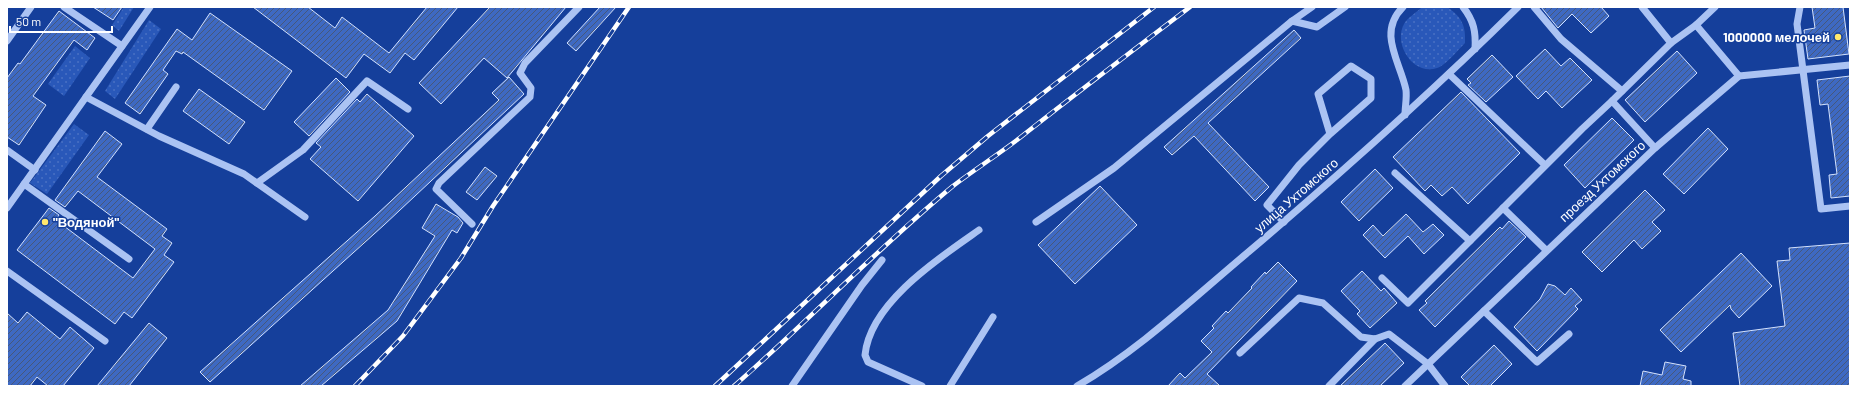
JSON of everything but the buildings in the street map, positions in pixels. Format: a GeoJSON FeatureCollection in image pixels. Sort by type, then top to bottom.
{"type":"FeatureCollection","features":[{"type":"Feature","properties":{"kind":"street"},"geometry":{"type":"LineString","coordinates":[[7,41],[31,7]]}},
{"type":"Feature","properties":{"kind":"street"},"geometry":{"type":"LineString","coordinates":[[64,7],[122,46]]}},
{"type":"Feature","properties":{"kind":"street"},"geometry":{"type":"LineString","coordinates":[[7,208],[150,7]]}},
{"type":"Feature","properties":{"kind":"street"},"geometry":{"type":"LineString","coordinates":[[472,224],[436,189],[439,183],[530,97],[531,88],[520,73],[525,63],[579,7]]}},
{"type":"Feature","properties":{"kind":"street"},"geometry":{"type":"LineString","coordinates":[[1036,222],[1114,168],[1292,21],[1312,7]]}},
{"type":"Feature","properties":{"kind":"street"},"geometry":{"type":"LineString","coordinates":[[1292,21],[1317,27],[1345,7]]}},
{"type":"Feature","properties":{"kind":"street"},"geometry":{"type":"LineString","coordinates":[[1403,7],[1396,14],[1390,30],[1391,49],[1400,68],[1406,92],[1405,114]]}},
{"type":"Feature","properties":{"kind":"street"},"geometry":{"type":"LineString","coordinates":[[1464,7],[1471,16],[1476,31],[1475,49]]}},
{"type":"Feature","properties":{"kind":"street","name":"улица Ухтомского"},"geometry":{"type":"LineString","coordinates":[[1077,386],[1110,366],[1150,336],[1284,222],[1449,74],[1518,7]]}},
{"type":"Feature","properties":{"kind":"street"},"geometry":{"type":"LineString","coordinates":[[1534,7],[1561,39],[1622,92]]}},
{"type":"Feature","properties":{"kind":"street"},"geometry":{"type":"LineString","coordinates":[[1642,7],[1671,43]]}},
{"type":"Feature","properties":{"kind":"street"},"geometry":{"type":"LineString","coordinates":[[1382,278],[1408,303],[1502,208],[1671,43],[1696,25],[1715,7]]}},
{"type":"Feature","properties":{"kind":"street"},"geometry":{"type":"LineString","coordinates":[[1800,7],[1797,24],[1821,209],[1850,206]]}},
{"type":"Feature","properties":{"kind":"street"},"geometry":{"type":"LineString","coordinates":[[1696,25],[1739,76],[1850,64]]}},
{"type":"Feature","properties":{"kind":"street"},"geometry":{"type":"LineString","coordinates":[[1284,222],[1267,205],[1299,165],[1330,134],[1371,98],[1371,79],[1351,66],[1318,94],[1330,134]]}},
{"type":"Feature","properties":{"kind":"street"},"geometry":{"type":"LineString","coordinates":[[1449,74],[1545,166]]}},
{"type":"Feature","properties":{"kind":"street","name":"проезд Ухтомского"},"geometry":{"type":"LineString","coordinates":[[1405,386],[1546,250],[1655,148],[1739,76]]}},
{"type":"Feature","properties":{"kind":"street"},"geometry":{"type":"LineString","coordinates":[[257,183],[303,150],[366,82],[408,109]]}},
{"type":"Feature","properties":{"kind":"street"},"geometry":{"type":"LineString","coordinates":[[147,129],[176,87]]}},
{"type":"Feature","properties":{"kind":"street"},"geometry":{"type":"LineString","coordinates":[[86,97],[147,129],[244,174],[305,217]]}},
{"type":"Feature","properties":{"kind":"street"},"geometry":{"type":"LineString","coordinates":[[1612,101],[1655,148]]}},
{"type":"Feature","properties":{"kind":"street"},"geometry":{"type":"LineString","coordinates":[[7,150],[35,170]]}},
{"type":"Feature","properties":{"kind":"street"},"geometry":{"type":"LineString","coordinates":[[1395,173],[1470,241]]}},
{"type":"Feature","properties":{"kind":"street"},"geometry":{"type":"LineString","coordinates":[[24,184],[129,259]]}},
{"type":"Feature","properties":{"kind":"street"},"geometry":{"type":"LineString","coordinates":[[1502,208],[1546,250]]}},
{"type":"Feature","properties":{"kind":"street"},"geometry":{"type":"LineString","coordinates":[[922,386],[868,362],[865,355],[869,335],[899,292],[931,264],[979,230]]}},
{"type":"Feature","properties":{"kind":"street"},"geometry":{"type":"LineString","coordinates":[[792,386],[882,260]]}},
{"type":"Feature","properties":{"kind":"street"},"geometry":{"type":"LineString","coordinates":[[7,270],[105,341]]}},
{"type":"Feature","properties":{"kind":"street"},"geometry":{"type":"LineString","coordinates":[[1240,353],[1298,298],[1323,303],[1361,337],[1374,339],[1389,334],[1428,364],[1446,386]]}},
{"type":"Feature","properties":{"kind":"street"},"geometry":{"type":"LineString","coordinates":[[1484,311],[1537,362],[1569,334]]}},
{"type":"Feature","properties":{"kind":"street"},"geometry":{"type":"LineString","coordinates":[[950,386],[993,317]]}},
{"type":"Feature","properties":{"kind":"street"},"geometry":{"type":"LineString","coordinates":[[1329,386],[1374,339]]}},
{"type":"Feature","properties":{"kind":"shaded area"},"geometry":{"type":"Polygon","coordinates":[[[124,7],[134,7],[119,31],[112,25],[124,7]]]}},
{"type":"Feature","properties":{"kind":"shaded area"},"geometry":{"type":"Polygon","coordinates":[[[1422,7],[1447,7],[1460,18],[1464,27],[1465,43],[1448,61],[1437,68],[1428,69],[1420,67],[1413,63],[1403,49],[1401,32],[1404,24],[1422,7]]]}},
{"type":"Feature","properties":{"kind":"shaded area"},"geometry":{"type":"Polygon","coordinates":[[[149,20],[161,29],[115,99],[105,91],[149,20]]]}},
{"type":"Feature","properties":{"kind":"shaded area"},"geometry":{"type":"Polygon","coordinates":[[[75,46],[90,58],[64,96],[48,84],[75,46]]]}},
{"type":"Feature","properties":{"kind":"shaded area"},"geometry":{"type":"Polygon","coordinates":[[[74,124],[89,135],[47,194],[30,183],[74,124]]]}},
{"type":"Feature","properties":{"kind":"railway"},"geometry":{"type":"LineString","coordinates":[[355,386],[403,336],[461,258],[493,206],[629,7]]}},
{"type":"Feature","properties":{"kind":"railway"},"geometry":{"type":"LineString","coordinates":[[715,386],[941,176],[988,136],[1154,7]]}},
{"type":"Feature","properties":{"kind":"railway"},"geometry":{"type":"LineString","coordinates":[[734,386],[897,235],[953,186],[1017,140],[1190,7]]}},
{"type":"Feature","properties":{"kind":"place","name":"1000000 мелочей"},"geometry":{"type":"Point","coordinates":[1838,37]}},
{"type":"Feature","properties":{"kind":"place","name":"\"Водяной\""},"geometry":{"type":"Point","coordinates":[45,222]}}]}
